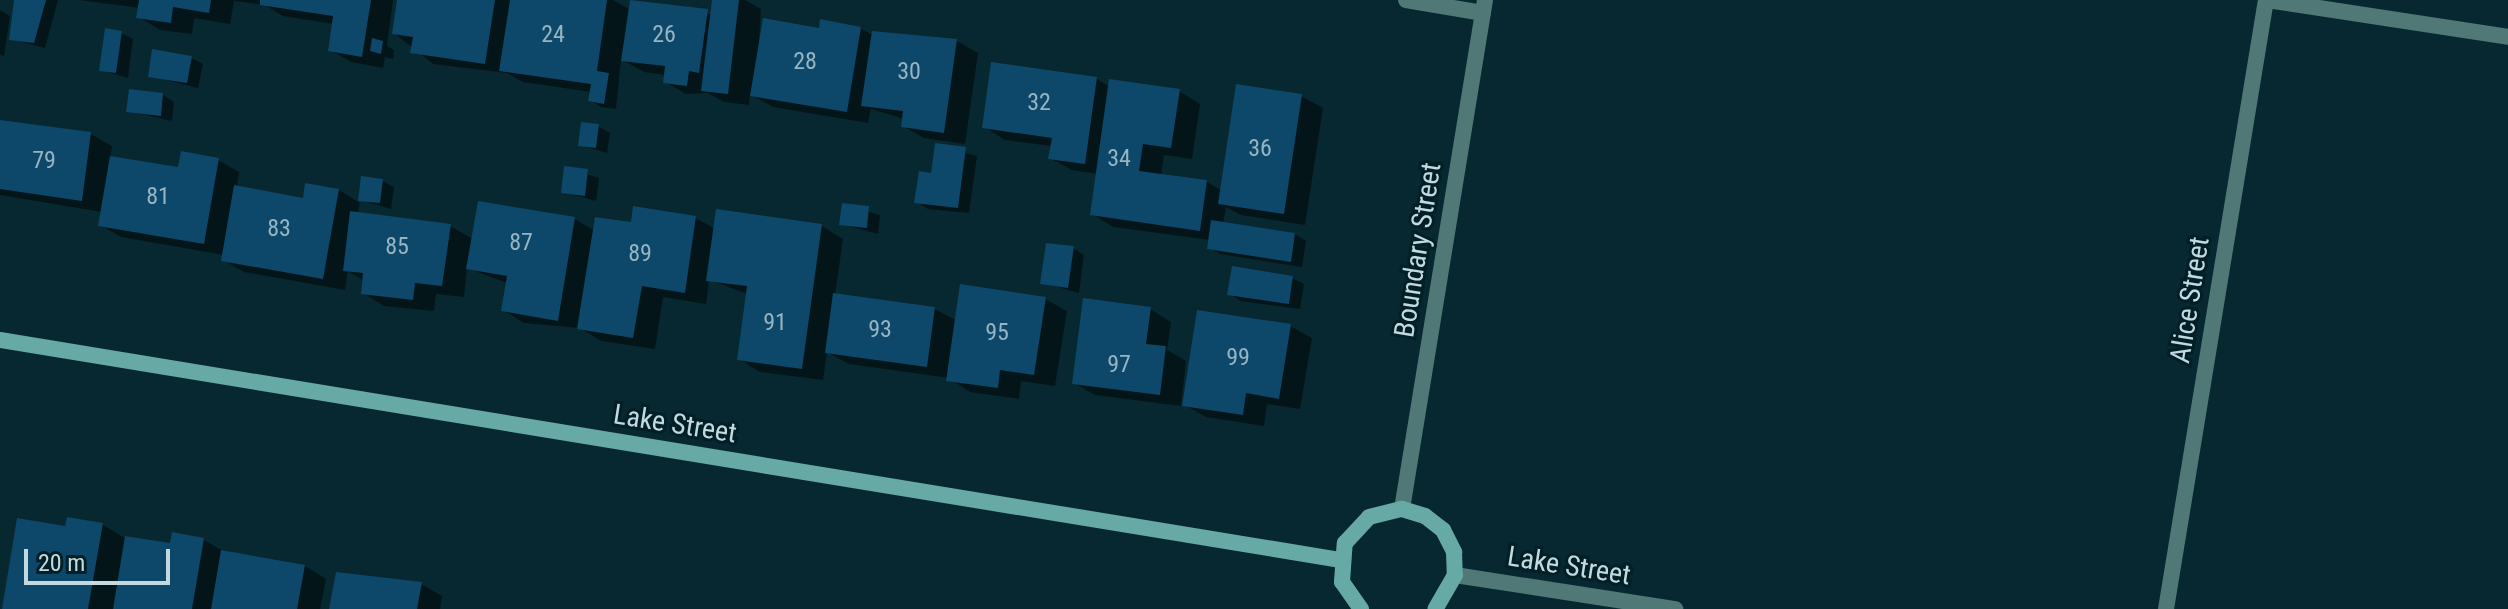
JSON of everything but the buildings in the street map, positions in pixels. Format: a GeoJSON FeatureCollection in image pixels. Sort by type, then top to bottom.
{"type":"FeatureCollection","features":[{"type":"Feature","properties":{"kind":"street"},"geometry":{"type":"LineString","coordinates":[[1406,0],[1484,6]]}},
{"type":"Feature","properties":{"kind":"street"},"geometry":{"type":"LineString","coordinates":[[2266,0],[2508,37]]}},
{"type":"Feature","properties":{"kind":"street","name":"Alice Street"},"geometry":{"type":"LineString","coordinates":[[2166,609],[2266,0]]}},
{"type":"Feature","properties":{"kind":"street","name":"Boundary Street"},"geometry":{"type":"LineString","coordinates":[[1402,509],[1484,6]]}},
{"type":"Feature","properties":{"kind":"street","name":"Lake Street"},"geometry":{"type":"LineString","coordinates":[[0,340],[1341,560]]}},
{"type":"Feature","properties":{"kind":"street"},"geometry":{"type":"LineString","coordinates":[[1361,609],[1342,582],[1341,560],[1355,528],[1385,511],[1402,509],[1425,516],[1443,530],[1454,552],[1455,575],[1435,609]]}},
{"type":"Feature","properties":{"kind":"street","name":"Lake Street"},"geometry":{"type":"LineString","coordinates":[[1455,575],[1675,609]]}}]}
